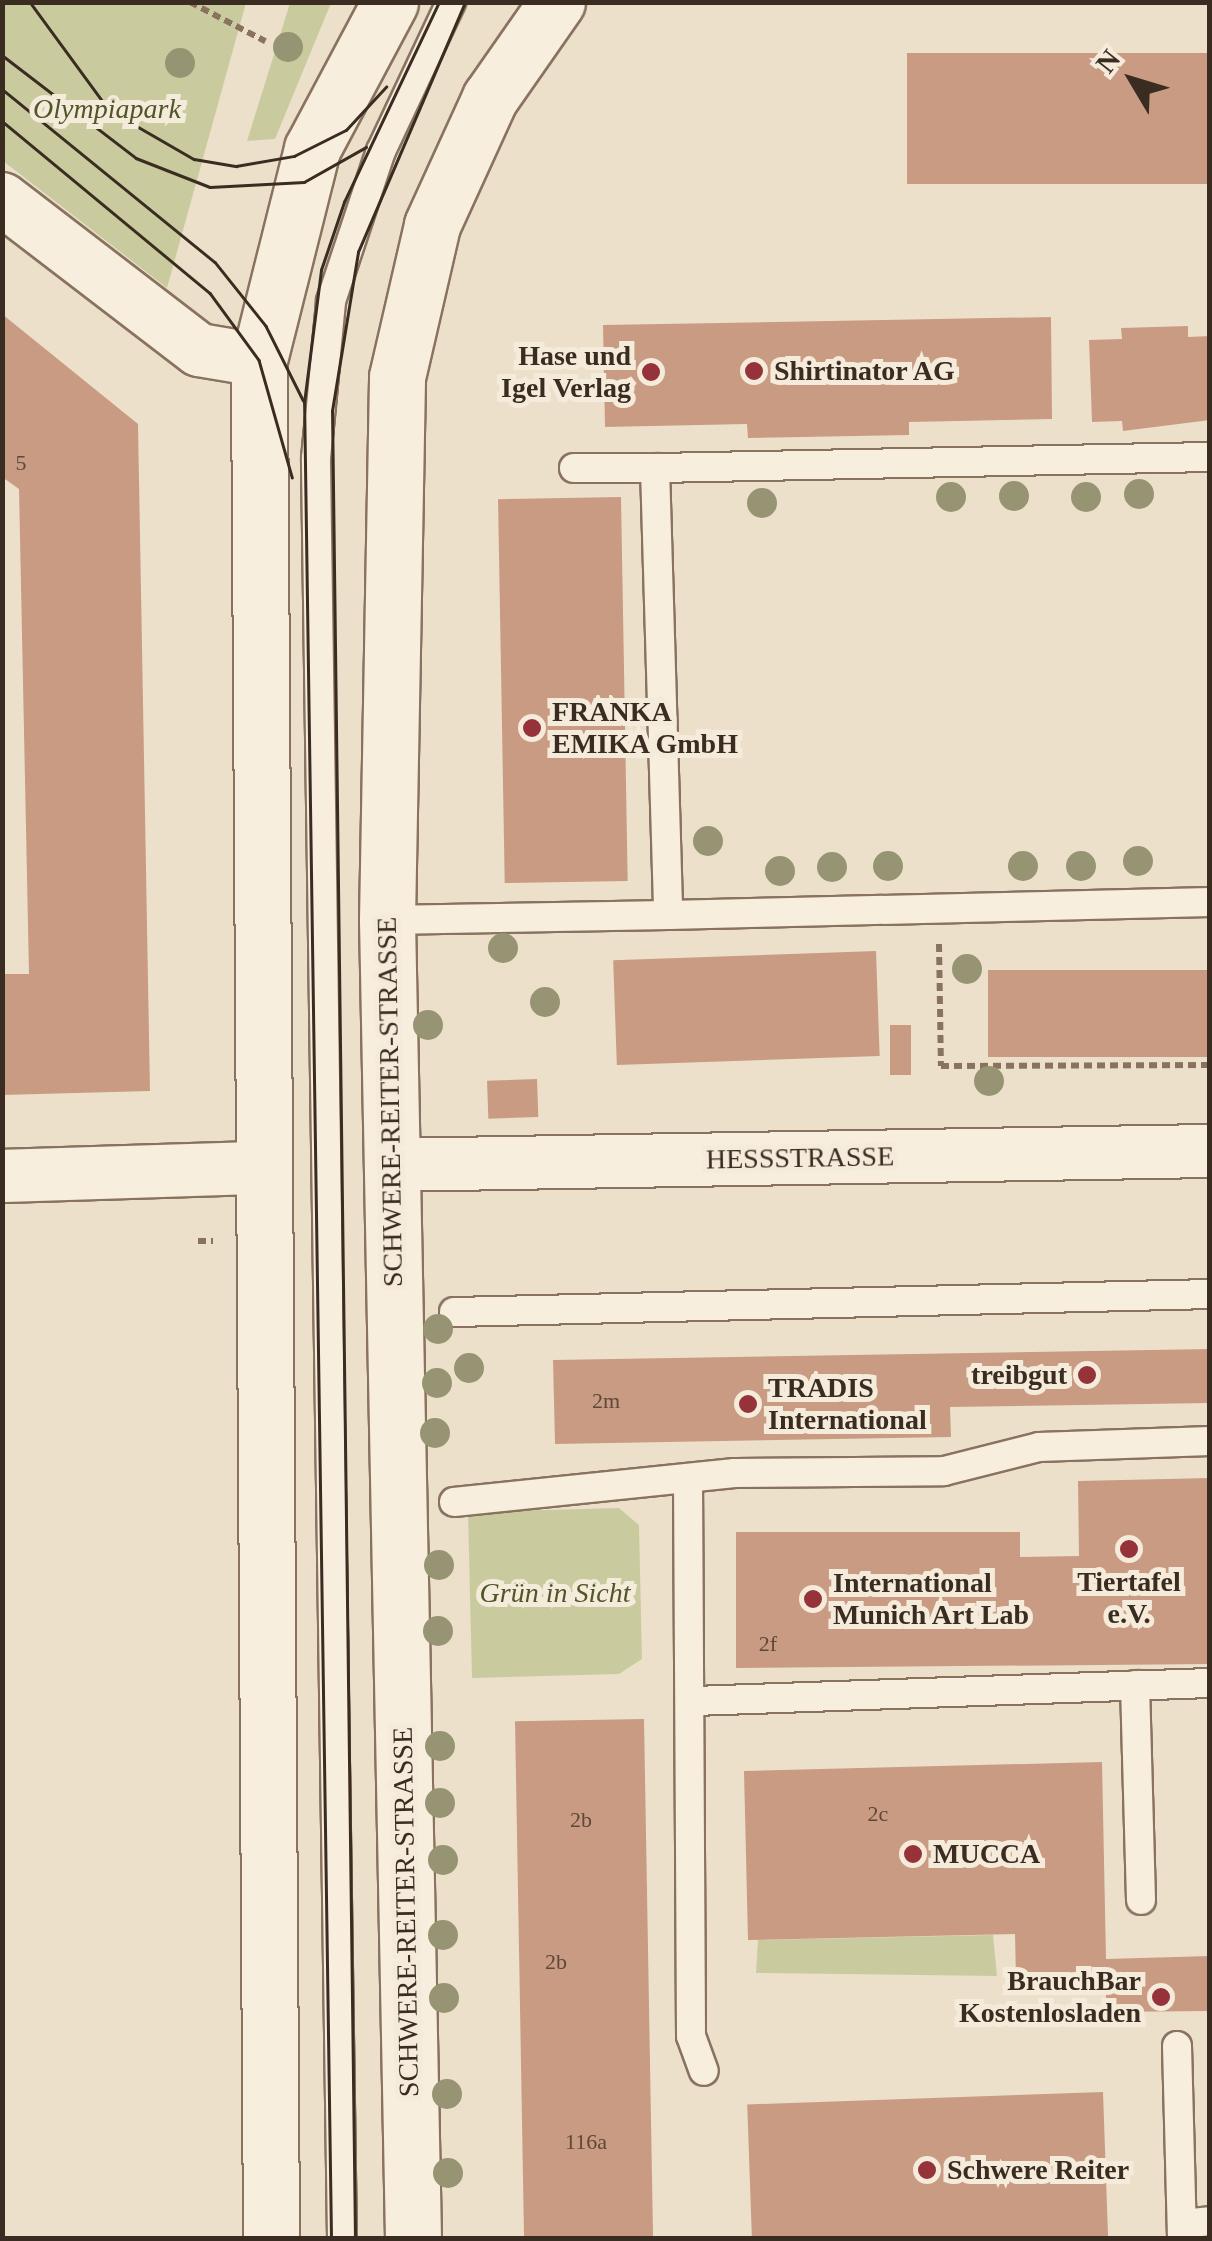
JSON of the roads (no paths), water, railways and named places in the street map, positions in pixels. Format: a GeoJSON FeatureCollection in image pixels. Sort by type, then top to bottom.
{"type":"FeatureCollection","features":[{"type":"Feature","properties":{"kind":"main road"},"geometry":{"type":"LineString","coordinates":[[271,2238],[260,1168],[260,360],[312,149],[390,2]]}},
{"type":"Feature","properties":{"kind":"main road","name":"SCHWERE-REITER-STRASSE"},"geometry":{"type":"LineString","coordinates":[[412,2238],[387,920],[398,378],[432,225],[490,98],[557,2]]}},
{"type":"Feature","properties":{"kind":"street"},"geometry":{"type":"LineString","coordinates":[[2,198],[199,350],[260,360]]}},
{"type":"Feature","properties":{"kind":"street","name":"HESSSTRASSE"},"geometry":{"type":"LineString","coordinates":[[392,1166],[1210,1151]]}},
{"type":"Feature","properties":{"kind":"street"},"geometry":{"type":"LineString","coordinates":[[2,1176],[260,1168]]}},
{"type":"Feature","properties":{"kind":"lane"},"geometry":{"type":"LineString","coordinates":[[342,2238],[316,440],[330,301],[357,214],[451,2]]}},
{"type":"Feature","properties":{"kind":"lane"},"geometry":{"type":"LineString","coordinates":[[574,468],[1210,458]]}},
{"type":"Feature","properties":{"kind":"lane"},"geometry":{"type":"LineString","coordinates":[[654,468],[668,915]]}},
{"type":"Feature","properties":{"kind":"lane"},"geometry":{"type":"LineString","coordinates":[[387,920],[1210,902]]}},
{"type":"Feature","properties":{"kind":"lane"},"geometry":{"type":"LineString","coordinates":[[454,1312],[1210,1294]]}},
{"type":"Feature","properties":{"kind":"lane"},"geometry":{"type":"LineString","coordinates":[[454,1502],[688,1478],[944,1471],[1039,1447],[1210,1441]]}},
{"type":"Feature","properties":{"kind":"lane"},"geometry":{"type":"LineString","coordinates":[[688,1478],[694,1701],[692,2036],[704,2071]]}},
{"type":"Feature","properties":{"kind":"lane"},"geometry":{"type":"LineString","coordinates":[[694,1701],[1210,1683]]}},
{"type":"Feature","properties":{"kind":"lane"},"geometry":{"type":"LineString","coordinates":[[1135,1685],[1141,1900]]}},
{"type":"Feature","properties":{"kind":"lane"},"geometry":{"type":"LineString","coordinates":[[1177,2046],[1191,2228]]}},
{"type":"Feature","properties":{"kind":"tram line"},"geometry":{"type":"LineString","coordinates":[[30,2],[109,110],[194,159],[236,166],[294,156],[346,130],[386,87]]}},
{"type":"Feature","properties":{"kind":"tram line"},"geometry":{"type":"LineString","coordinates":[[331,2238],[304,403],[321,270],[344,202],[439,2]]}},
{"type":"Feature","properties":{"kind":"tram line"},"geometry":{"type":"LineString","coordinates":[[355,2238],[332,411],[358,252],[465,2]]}},
{"type":"Feature","properties":{"kind":"tram line"},"geometry":{"type":"LineString","coordinates":[[2,55],[136,158],[210,187],[304,182],[366,147]]}},
{"type":"Feature","properties":{"kind":"tram line"},"geometry":{"type":"LineString","coordinates":[[2,89],[215,262],[266,326],[303,400]]}},
{"type":"Feature","properties":{"kind":"tram line"},"geometry":{"type":"LineString","coordinates":[[2,121],[210,293],[259,360],[292,477]]}},
{"type":"Feature","properties":{"kind":"place","name":"Shirtinator AG"},"geometry":{"type":"Point","coordinates":[754,371]}},
{"type":"Feature","properties":{"kind":"place","name":"Hase und Igel Verlag"},"geometry":{"type":"Point","coordinates":[651,372]}},
{"type":"Feature","properties":{"kind":"place","name":"FRANKA EMIKA GmbH"},"geometry":{"type":"Point","coordinates":[532,728]}},
{"type":"Feature","properties":{"kind":"place","name":"treibgut"},"geometry":{"type":"Point","coordinates":[1087,1375]}},
{"type":"Feature","properties":{"kind":"place","name":"TRADIS International"},"geometry":{"type":"Point","coordinates":[748,1404]}},
{"type":"Feature","properties":{"kind":"place","name":"Tiertafel e.V."},"geometry":{"type":"Point","coordinates":[1129,1549]}},
{"type":"Feature","properties":{"kind":"place","name":"International Munich Art Lab"},"geometry":{"type":"Point","coordinates":[813,1599]}},
{"type":"Feature","properties":{"kind":"place","name":"MUCCA"},"geometry":{"type":"Point","coordinates":[913,1854]}},
{"type":"Feature","properties":{"kind":"place","name":"BrauchBar Kostenlosladen"},"geometry":{"type":"Point","coordinates":[1161,1997]}},
{"type":"Feature","properties":{"kind":"place","name":"Schwere Reiter"},"geometry":{"type":"Point","coordinates":[927,2170]}},
{"type":"Feature","properties":{"kind":"park label","name":"Olympiapark"},"geometry":{"type":"Point","coordinates":[107,109]}},
{"type":"Feature","properties":{"kind":"park label","name":"Grün in Sicht"},"geometry":{"type":"Point","coordinates":[555,1593]}}]}
